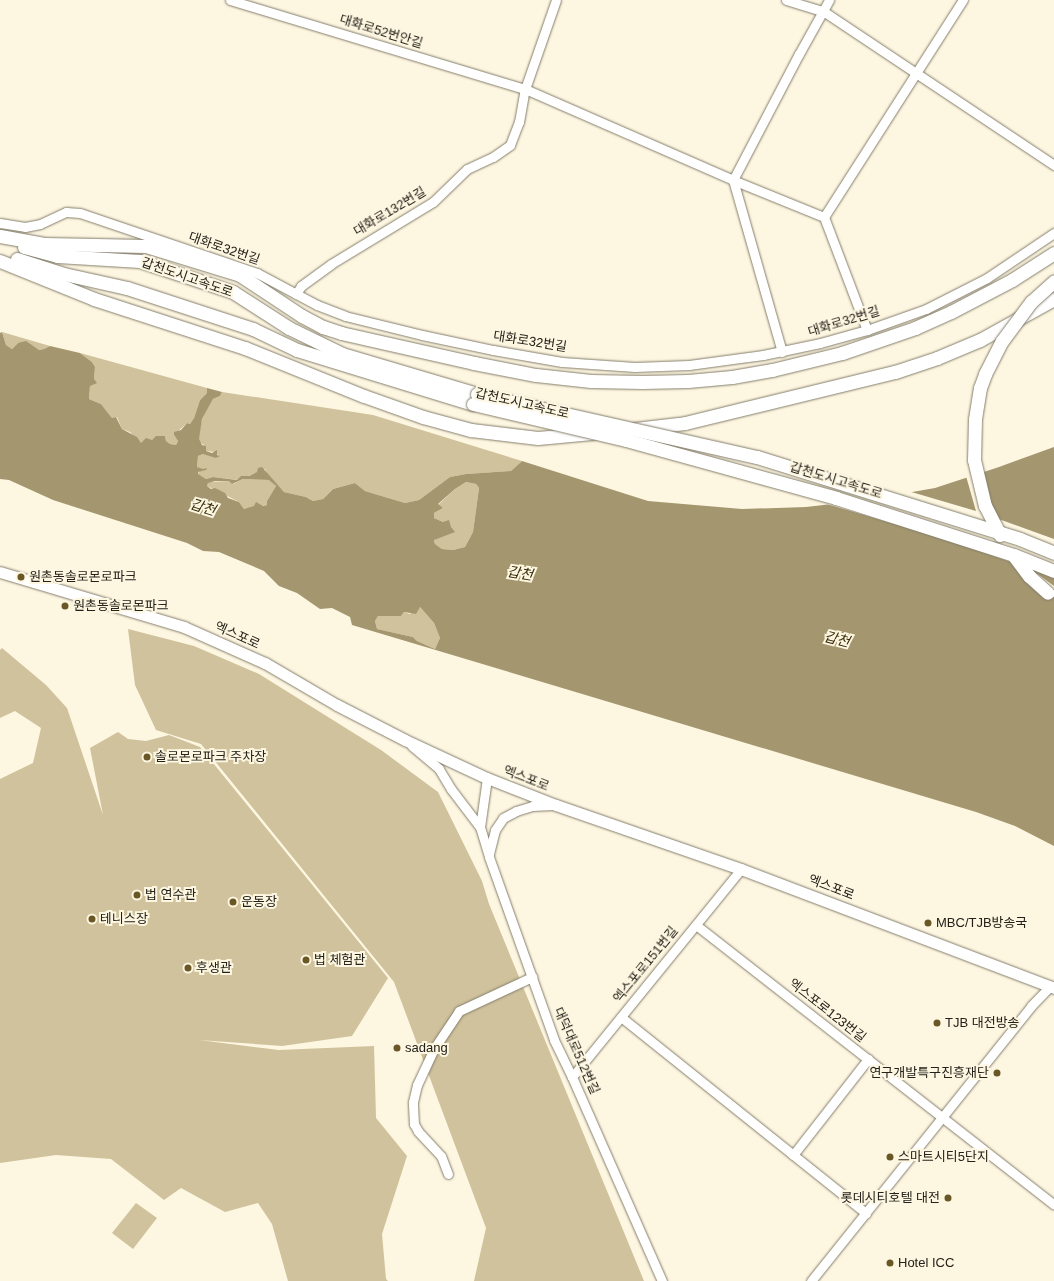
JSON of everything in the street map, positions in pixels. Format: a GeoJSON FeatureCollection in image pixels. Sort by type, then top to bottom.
{"type":"FeatureCollection","features":[{"type":"Feature","properties":{"kind":"highway"},"geometry":{"type":"LineString","coordinates":[[0,236],[45,244],[146,246],[240,275],[302,316],[323,327],[341,333],[536,376],[591,381],[642,382],[688,381],[732,377],[772,370],[842,353],[915,328],[951,312],[1000,287],[1054,254]]}},
{"type":"Feature","properties":{"kind":"highway","name":"갑천도시고속도로"},"geometry":{"type":"LineString","coordinates":[[0,240],[48,255],[140,261],[147,263],[233,292],[289,328],[342,354],[475,399],[757,457],[1006,534],[1054,553]]}},
{"type":"Feature","properties":{"kind":"highway","name":"갑천도시고속도로"},"geometry":{"type":"LineString","coordinates":[[0,254],[64,274],[127,288],[253,329],[297,350],[836,498],[1014,555],[1054,571]]}},
{"type":"Feature","properties":{"kind":"highway"},"geometry":{"type":"LineString","coordinates":[[0,261],[94,299],[246,348],[364,396],[423,417],[471,430],[538,438],[685,423],[873,378],[937,358],[980,340],[1054,299]]}},
{"type":"Feature","properties":{"kind":"highway"},"geometry":{"type":"LineString","coordinates":[[1054,280],[1031,302],[995,352],[980,388],[973,436],[974,460],[978,483],[992,522],[1009,550],[1029,576],[1054,597]]}},
{"type":"Feature","properties":{"kind":"main road","name":"엑스포로"},"geometry":{"type":"LineString","coordinates":[[0,572],[184,627],[264,663],[337,705],[405,740],[487,778],[556,805],[741,869],[1053,985]]}},
{"type":"Feature","properties":{"kind":"street","name":"대화로52번안길"},"geometry":{"type":"LineString","coordinates":[[230,0],[525,89],[733,180],[824,217]]}},
{"type":"Feature","properties":{"kind":"street","name":"대화로132번길"},"geometry":{"type":"LineString","coordinates":[[296,294],[301,286],[330,264],[433,202],[467,169],[493,157],[510,145],[519,122],[525,89],[556,0]]}},
{"type":"Feature","properties":{"kind":"street"},"geometry":{"type":"LineString","coordinates":[[786,0],[823,12],[1054,165]]}},
{"type":"Feature","properties":{"kind":"street"},"geometry":{"type":"LineString","coordinates":[[782,352],[733,180],[829,0]]}},
{"type":"Feature","properties":{"kind":"street"},"geometry":{"type":"LineString","coordinates":[[867,330],[824,217],[963,0]]}},
{"type":"Feature","properties":{"kind":"street","name":"대화로32번길"},"geometry":{"type":"LineString","coordinates":[[0,223],[25,227],[40,224],[66,212],[80,213],[242,267],[317,305],[345,316],[422,335],[562,362],[643,367],[689,365],[782,352],[867,330],[926,309],[987,278],[1054,233]]}},
{"type":"Feature","properties":{"kind":"street"},"geometry":{"type":"LineString","coordinates":[[405,740],[439,769],[451,789],[480,827]]}},
{"type":"Feature","properties":{"kind":"street","name":"대덕대로512번길"},"geometry":{"type":"LineString","coordinates":[[487,778],[480,827],[489,857],[554,1040],[572,1077],[662,1281]]}},
{"type":"Feature","properties":{"kind":"street"},"geometry":{"type":"LineString","coordinates":[[489,857],[494,830],[503,818],[516,811],[532,806],[556,805]]}},
{"type":"Feature","properties":{"kind":"street","name":"엑스포로151번길"},"geometry":{"type":"LineString","coordinates":[[572,1077],[741,869]]}},
{"type":"Feature","properties":{"kind":"street","name":"엑스포로123번길"},"geometry":{"type":"LineString","coordinates":[[696,925],[868,1059],[942,1119],[1054,1205]]}},
{"type":"Feature","properties":{"kind":"street"},"geometry":{"type":"LineString","coordinates":[[448,1174],[440,1156],[418,1131],[414,1124],[413,1102],[417,1085],[433,1050],[458,1011],[532,977]]}},
{"type":"Feature","properties":{"kind":"street"},"geometry":{"type":"LineString","coordinates":[[810,1281],[942,1119],[1031,1006],[1053,985]]}},
{"type":"Feature","properties":{"kind":"street"},"geometry":{"type":"LineString","coordinates":[[621,1017],[866,1213]]}},
{"type":"Feature","properties":{"kind":"street"},"geometry":{"type":"LineString","coordinates":[[793,1155],[868,1059]]}},
{"type":"Feature","properties":{"kind":"shaded area"},"geometry":{"type":"Polygon","coordinates":[[[2,332],[50,346],[39,350],[18,343],[12,349],[6,345],[2,332]]]}},
{"type":"Feature","properties":{"kind":"shaded area"},"geometry":{"type":"Polygon","coordinates":[[[80,353],[207,388],[207,393],[200,400],[194,418],[190,424],[187,423],[174,435],[178,441],[176,445],[170,444],[166,441],[165,436],[141,443],[130,432],[122,429],[117,417],[112,418],[101,404],[89,399],[90,386],[94,379],[95,367],[92,362],[80,353]]]}},
{"type":"Feature","properties":{"kind":"shaded area"},"geometry":{"type":"Polygon","coordinates":[[[222,392],[373,415],[522,461],[511,471],[466,474],[450,477],[419,500],[405,503],[365,491],[355,483],[333,489],[323,499],[313,501],[306,497],[284,492],[267,474],[265,469],[239,480],[213,477],[206,479],[197,474],[200,471],[204,471],[197,467],[198,456],[203,454],[219,456],[215,452],[206,451],[204,445],[199,442],[199,433],[202,419],[210,404],[213,399],[220,396],[222,392]]]}},
{"type":"Feature","properties":{"kind":"shaded area"},"geometry":{"type":"Polygon","coordinates":[[[243,479],[270,480],[276,486],[267,501],[267,505],[244,509],[239,502],[207,486],[208,482],[229,481],[233,484],[243,479]]]}},
{"type":"Feature","properties":{"kind":"shaded area"},"geometry":{"type":"Polygon","coordinates":[[[466,482],[476,484],[479,488],[473,532],[465,547],[453,550],[442,549],[435,544],[434,540],[438,537],[443,522],[434,518],[434,513],[443,508],[438,505],[455,489],[466,482]]]}},
{"type":"Feature","properties":{"kind":"shaded area"},"geometry":{"type":"Polygon","coordinates":[[[419,606],[434,623],[440,638],[435,649],[417,641],[413,637],[377,629],[375,621],[378,616],[401,616],[404,612],[410,614],[419,606]]]}},
{"type":"Feature","properties":{"kind":"shaded area"},"geometry":{"type":"Polygon","coordinates":[[[128,629],[194,646],[259,674],[381,750],[438,792],[482,881],[489,904],[644,1281],[474,1281],[486,1228],[394,982],[201,744],[156,730],[135,685],[128,629]]]}},
{"type":"Feature","properties":{"kind":"shaded area"},"geometry":{"type":"Polygon","coordinates":[[[2,648],[46,685],[67,708],[103,815],[90,748],[118,732],[128,739],[146,741],[169,735],[200,747],[388,978],[352,1036],[282,1046],[199,1040],[279,1050],[374,1046],[376,1118],[407,1156],[382,1234],[386,1279],[388,1281],[288,1281],[272,1224],[258,1203],[225,1212],[181,1188],[164,1200],[111,1159],[56,1155],[0,1163],[0,779],[33,763],[41,728],[15,711],[0,718],[0,650],[2,648]]]}},
{"type":"Feature","properties":{"kind":"shaded area"},"geometry":{"type":"Polygon","coordinates":[[[136,1203],[157,1218],[133,1249],[112,1233],[136,1203]]]}},
{"type":"Feature","properties":{"kind":"water","name":"갑천"},"geometry":{"type":"Polygon","coordinates":[[[2,332],[6,345],[12,349],[18,343],[26,341],[39,350],[50,346],[80,353],[92,362],[95,367],[94,379],[97,383],[90,386],[89,399],[101,404],[112,418],[116,417],[122,429],[137,437],[141,443],[146,438],[152,440],[156,436],[165,436],[166,441],[170,444],[176,445],[178,441],[174,435],[174,432],[181,430],[187,423],[190,424],[194,418],[200,400],[207,393],[207,388],[222,392],[220,396],[213,399],[202,419],[199,439],[202,445],[206,446],[206,451],[212,453],[217,450],[217,455],[220,456],[216,458],[203,454],[198,456],[197,467],[203,469],[207,468],[206,470],[198,472],[198,474],[206,479],[213,477],[237,480],[241,476],[249,476],[257,472],[258,468],[262,467],[284,492],[306,497],[313,501],[323,499],[333,489],[355,483],[365,491],[405,503],[419,500],[450,477],[466,474],[511,471],[522,461],[648,501],[742,509],[806,507],[867,500],[935,488],[1054,447],[1054,846],[1015,826],[976,812],[352,625],[350,617],[332,608],[320,609],[297,593],[279,586],[264,571],[219,552],[203,551],[187,543],[53,500],[9,480],[0,479],[0,333],[2,332]],[[243,479],[232,484],[229,481],[215,481],[208,483],[207,486],[211,489],[215,488],[225,493],[228,498],[239,502],[244,509],[254,506],[256,502],[263,506],[267,505],[267,501],[276,486],[269,480],[243,479]],[[466,482],[455,489],[438,504],[443,508],[434,513],[434,518],[443,522],[449,520],[451,527],[455,532],[434,540],[435,544],[442,549],[453,550],[465,547],[473,532],[479,488],[476,484],[466,482]],[[420,607],[416,614],[404,612],[401,616],[378,616],[375,621],[377,629],[413,637],[417,641],[435,649],[440,638],[434,623],[420,607]]]}},
{"type":"Feature","properties":{"kind":"pier"},"geometry":{"type":"Polygon","coordinates":[[[980,471],[993,517],[1054,539],[1054,577],[1032,570],[1054,586],[1054,597],[1011,562],[942,538],[823,503],[908,491],[976,511],[966,476],[980,471]]]}},
{"type":"Feature","properties":{"kind":"place","name":"원촌동솔로몬로파크"},"geometry":{"type":"Point","coordinates":[21,577]}},
{"type":"Feature","properties":{"kind":"place","name":"원촌동솔로몬파크"},"geometry":{"type":"Point","coordinates":[65,606]}},
{"type":"Feature","properties":{"kind":"place","name":"솔로몬로파크 주차장"},"geometry":{"type":"Point","coordinates":[147,757]}},
{"type":"Feature","properties":{"kind":"place","name":"법 연수관"},"geometry":{"type":"Point","coordinates":[137,895]}},
{"type":"Feature","properties":{"kind":"place","name":"운동장"},"geometry":{"type":"Point","coordinates":[233,902]}},
{"type":"Feature","properties":{"kind":"place","name":"테니스장"},"geometry":{"type":"Point","coordinates":[92,919]}},
{"type":"Feature","properties":{"kind":"place","name":"MBC/TJB방송국"},"geometry":{"type":"Point","coordinates":[928,923]}},
{"type":"Feature","properties":{"kind":"place","name":"법 체험관"},"geometry":{"type":"Point","coordinates":[306,960]}},
{"type":"Feature","properties":{"kind":"place","name":"후생관"},"geometry":{"type":"Point","coordinates":[188,968]}},
{"type":"Feature","properties":{"kind":"place","name":"TJB 대전방송"},"geometry":{"type":"Point","coordinates":[937,1023]}},
{"type":"Feature","properties":{"kind":"place","name":"sadang"},"geometry":{"type":"Point","coordinates":[397,1048]}},
{"type":"Feature","properties":{"kind":"place","name":"연구개발특구진흥재단"},"geometry":{"type":"Point","coordinates":[997,1073]}},
{"type":"Feature","properties":{"kind":"place","name":"스마트시티5단지"},"geometry":{"type":"Point","coordinates":[890,1157]}},
{"type":"Feature","properties":{"kind":"place","name":"롯데시티호텔 대전"},"geometry":{"type":"Point","coordinates":[948,1198]}},
{"type":"Feature","properties":{"kind":"place","name":"Hotel ICC"},"geometry":{"type":"Point","coordinates":[890,1263]}}]}
